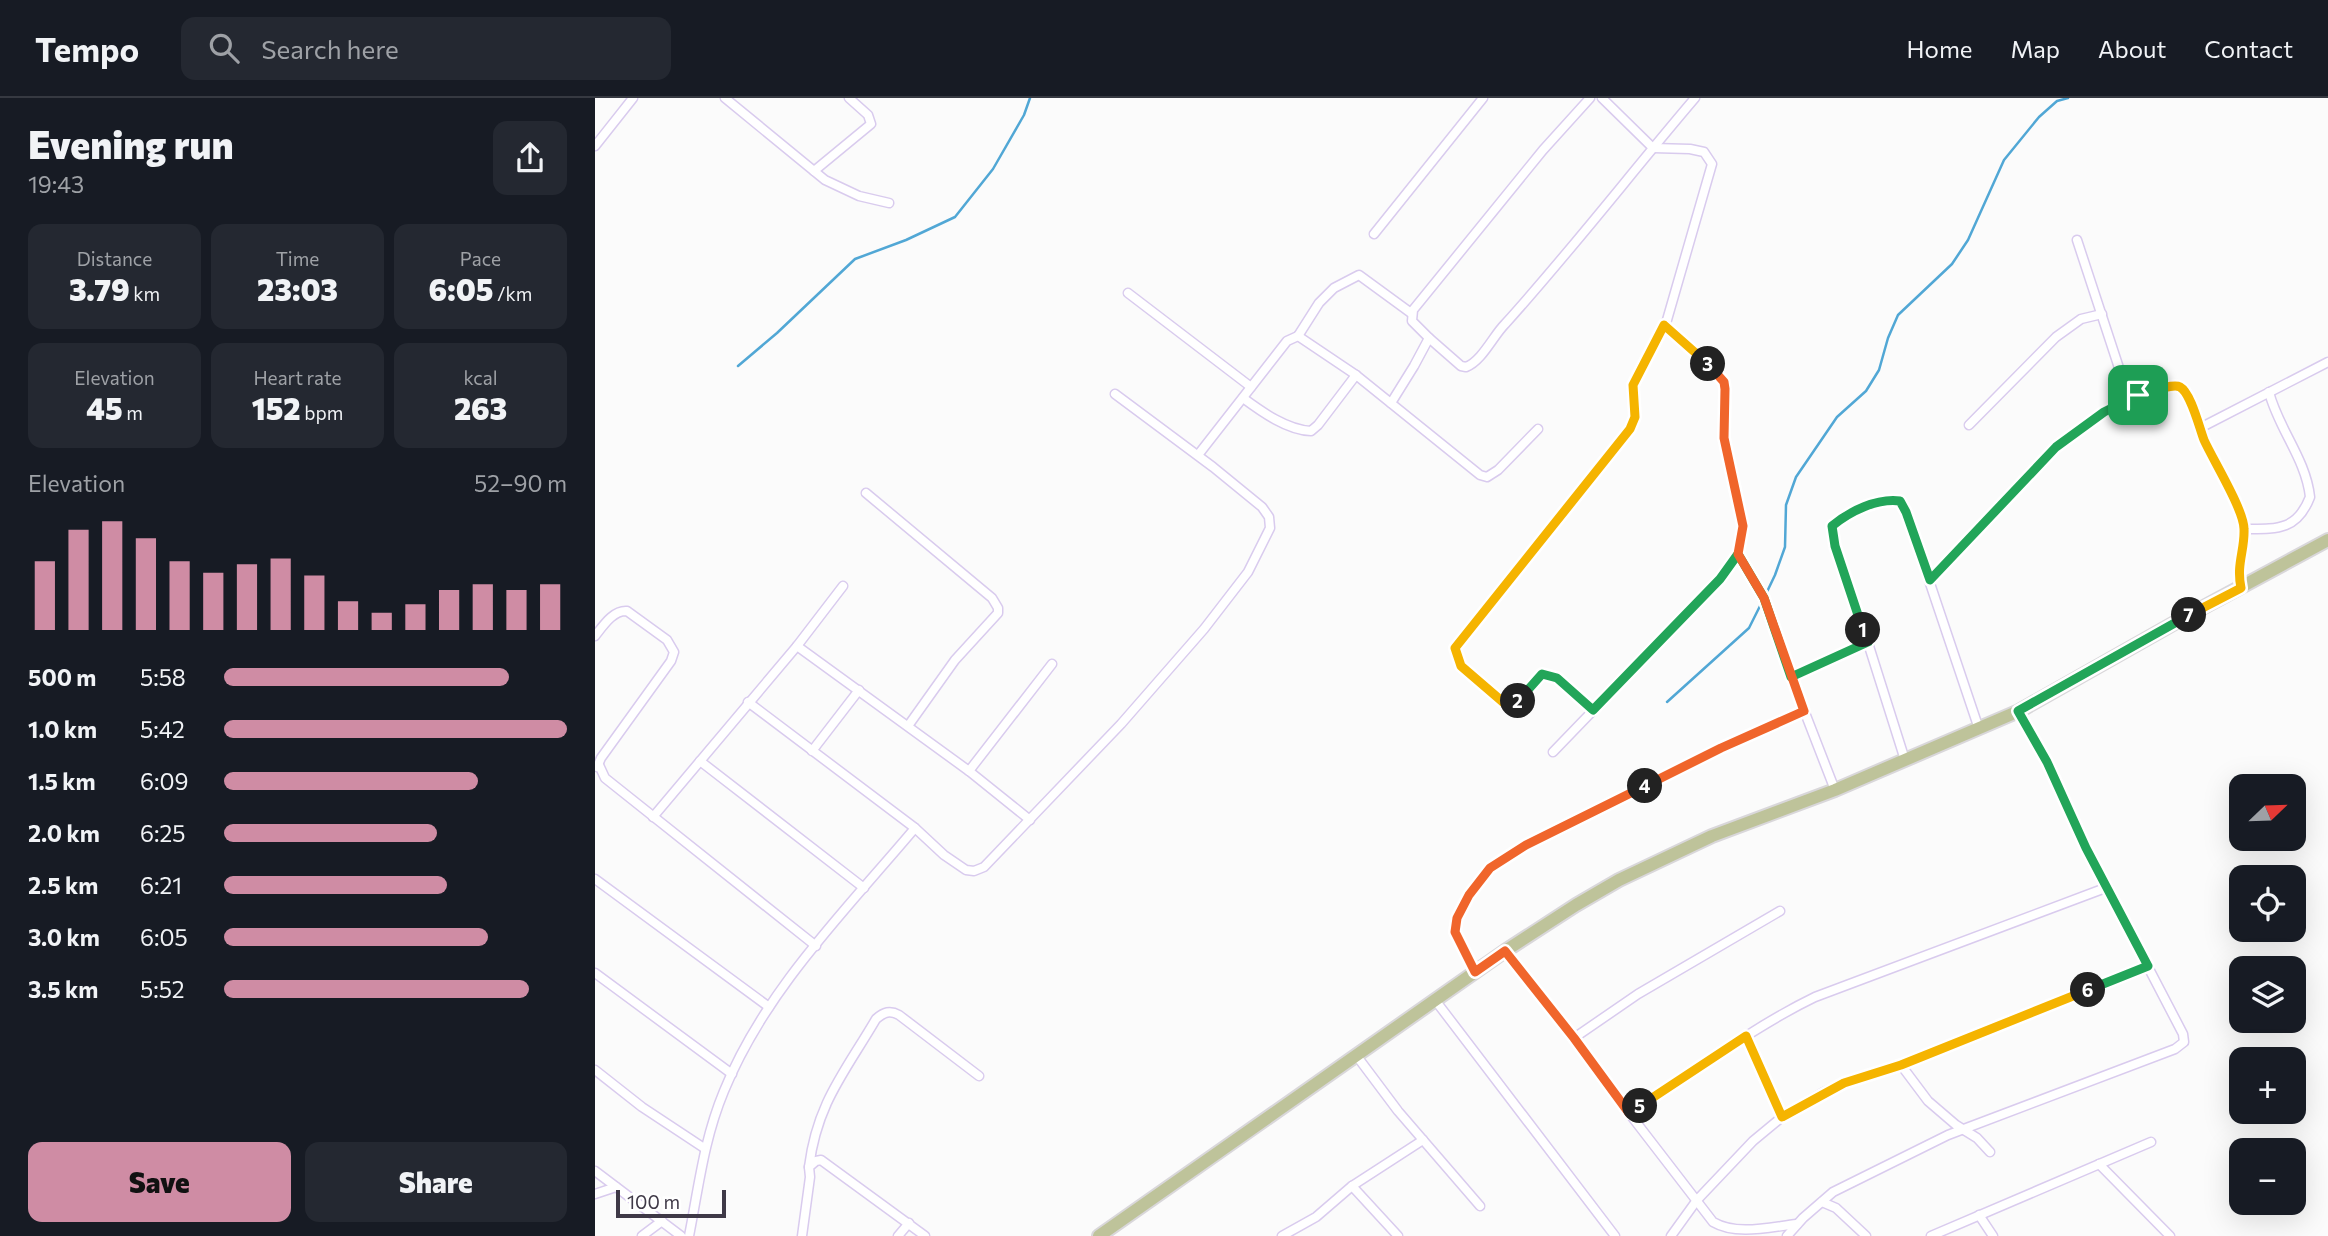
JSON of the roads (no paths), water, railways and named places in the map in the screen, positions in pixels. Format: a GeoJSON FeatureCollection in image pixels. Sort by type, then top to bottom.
{"type":"FeatureCollection","features":[{"type":"Feature","properties":{"kind":"main road"},"geometry":{"type":"LineString","coordinates":[[1099,1236],[1505,951],[1619,880],[1712,836],[1835,790],[2018,711],[2328,540]]}},
{"type":"Feature","properties":{"kind":"street"},"geometry":{"type":"LineString","coordinates":[[595,146],[633,98]]}},
{"type":"Feature","properties":{"kind":"street"},"geometry":{"type":"LineString","coordinates":[[725,98],[825,180],[859,196],[889,203]]}},
{"type":"Feature","properties":{"kind":"street"},"geometry":{"type":"LineString","coordinates":[[814,171],[871,124],[868,115],[849,98]]}},
{"type":"Feature","properties":{"kind":"street"},"geometry":{"type":"LineString","coordinates":[[1374,234],[1483,98]]}},
{"type":"Feature","properties":{"kind":"street"},"geometry":{"type":"LineString","coordinates":[[1590,98],[1543,150],[1411,313],[1412,321],[1461,366],[1471,366],[1695,98]]}},
{"type":"Feature","properties":{"kind":"street"},"geometry":{"type":"LineString","coordinates":[[1593,710],[1557,678],[1542,674],[1511,709],[1461,666],[1455,648],[1630,429],[1635,417],[1633,385],[1664,325],[1712,164],[1704,152],[1653,148],[1602,98]]}},
{"type":"Feature","properties":{"kind":"street"},"geometry":{"type":"LineString","coordinates":[[2077,240],[2122,374],[2128,388],[2138,395]]}},
{"type":"Feature","properties":{"kind":"street"},"geometry":{"type":"LineString","coordinates":[[1198,455],[1287,341],[1298,336],[1319,303],[1334,288],[1359,275],[1411,313]]}},
{"type":"Feature","properties":{"kind":"street"},"geometry":{"type":"LineString","coordinates":[[1128,293],[1251,387]]}},
{"type":"Feature","properties":{"kind":"street"},"geometry":{"type":"LineString","coordinates":[[1969,425],[2056,337],[2081,319],[2102,314]]}},
{"type":"Feature","properties":{"kind":"street"},"geometry":{"type":"LineString","coordinates":[[1553,752],[1720,579],[1738,554],[1743,526],[1724,438],[1724,382],[1664,325]]}},
{"type":"Feature","properties":{"kind":"street"},"geometry":{"type":"LineString","coordinates":[[1298,336],[1356,375],[1480,475],[1486,477],[1498,470],[1538,429]]}},
{"type":"Feature","properties":{"kind":"street"},"geometry":{"type":"LineString","coordinates":[[1391,403],[1429,338]]}},
{"type":"Feature","properties":{"kind":"street"},"geometry":{"type":"LineString","coordinates":[[2200,428],[2328,362]]}},
{"type":"Feature","properties":{"kind":"street"},"geometry":{"type":"LineString","coordinates":[[1243,398],[1275,419],[1311,431],[1356,375]]}},
{"type":"Feature","properties":{"kind":"street"},"geometry":{"type":"LineString","coordinates":[[1930,580],[2056,447],[2104,412],[2138,395],[2174,385],[2182,387],[2187,395],[2240,514],[2244,528],[2239,564],[2241,588]]}},
{"type":"Feature","properties":{"kind":"street"},"geometry":{"type":"LineString","coordinates":[[2244,528],[2282,528],[2290,524],[2307,506],[2310,497],[2296,454],[2273,407],[2269,392]]}},
{"type":"Feature","properties":{"kind":"street"},"geometry":{"type":"LineString","coordinates":[[748,702],[915,828],[944,855],[966,870],[974,871],[984,867],[1121,724],[1204,629],[1248,572],[1270,528],[1269,517],[1262,507],[1198,455],[1115,394]]}},
{"type":"Feature","properties":{"kind":"street"},"geometry":{"type":"LineString","coordinates":[[866,493],[992,598],[998,608],[998,613],[955,660],[908,726]]}},
{"type":"Feature","properties":{"kind":"street"},"geometry":{"type":"LineString","coordinates":[[1905,760],[1835,546],[1832,526],[1843,517],[1885,499],[1900,501],[1906,512],[1979,729]]}},
{"type":"Feature","properties":{"kind":"street"},"geometry":{"type":"LineString","coordinates":[[1738,554],[1764,598],[1835,790]]}},
{"type":"Feature","properties":{"kind":"street"},"geometry":{"type":"LineString","coordinates":[[653,817],[797,646],[843,586]]}},
{"type":"Feature","properties":{"kind":"street"},"geometry":{"type":"LineString","coordinates":[[595,636],[614,615],[627,611],[667,640],[674,653],[597,767],[605,778],[816,946]]}},
{"type":"Feature","properties":{"kind":"street"},"geometry":{"type":"LineString","coordinates":[[1791,677],[1868,642]]}},
{"type":"Feature","properties":{"kind":"street"},"geometry":{"type":"LineString","coordinates":[[797,646],[969,771],[1030,820]]}},
{"type":"Feature","properties":{"kind":"street"},"geometry":{"type":"LineString","coordinates":[[969,771],[1052,664]]}},
{"type":"Feature","properties":{"kind":"street"},"geometry":{"type":"LineString","coordinates":[[812,751],[859,690]]}},
{"type":"Feature","properties":{"kind":"street"},"geometry":{"type":"LineString","coordinates":[[1475,972],[1455,932],[1457,918],[1469,895],[1490,868],[1526,845],[1696,760],[1804,711]]}},
{"type":"Feature","properties":{"kind":"street"},"geometry":{"type":"LineString","coordinates":[[1787,1236],[1833,1192],[1856,1180],[1962,1129],[2175,1049],[2183,1042],[2183,1034],[2086,848],[2047,762],[2018,711]]}},
{"type":"Feature","properties":{"kind":"street"},"geometry":{"type":"LineString","coordinates":[[700,761],[864,888]]}},
{"type":"Feature","properties":{"kind":"street"},"geometry":{"type":"LineString","coordinates":[[689,1236],[704,1148],[724,1091],[742,1053],[769,1007],[816,946],[915,828]]}},
{"type":"Feature","properties":{"kind":"street"},"geometry":{"type":"LineString","coordinates":[[595,879],[769,1007]]}},
{"type":"Feature","properties":{"kind":"street"},"geometry":{"type":"LineString","coordinates":[[1629,1113],[1680,1082],[1746,1036],[1815,997],[2108,887]]}},
{"type":"Feature","properties":{"kind":"street"},"geometry":{"type":"LineString","coordinates":[[1574,1038],[1638,994],[1780,911]]}},
{"type":"Feature","properties":{"kind":"street"},"geometry":{"type":"LineString","coordinates":[[1505,951],[1713,1222],[1734,1231],[1797,1224]]}},
{"type":"Feature","properties":{"kind":"street"},"geometry":{"type":"LineString","coordinates":[[1671,1236],[1697,1200],[1753,1141],[1782,1117],[1844,1083],[1901,1065],[2148,966]]}},
{"type":"Feature","properties":{"kind":"street"},"geometry":{"type":"LineString","coordinates":[[595,974],[732,1074]]}},
{"type":"Feature","properties":{"kind":"street"},"geometry":{"type":"LineString","coordinates":[[1435,1000],[1615,1236]]}},
{"type":"Feature","properties":{"kind":"street"},"geometry":{"type":"LineString","coordinates":[[802,1236],[809,1167],[817,1126],[825,1103],[881,1014],[893,1012],[899,1015],[979,1076]]}},
{"type":"Feature","properties":{"kind":"street"},"geometry":{"type":"LineString","coordinates":[[1746,1036],[1782,1117]]}},
{"type":"Feature","properties":{"kind":"street"},"geometry":{"type":"LineString","coordinates":[[1356,1055],[1479,1206]]}},
{"type":"Feature","properties":{"kind":"street"},"geometry":{"type":"LineString","coordinates":[[1901,1065],[1929,1101],[1977,1138],[1990,1152]]}},
{"type":"Feature","properties":{"kind":"street"},"geometry":{"type":"LineString","coordinates":[[595,1070],[642,1107],[704,1148]]}},
{"type":"Feature","properties":{"kind":"street"},"geometry":{"type":"LineString","coordinates":[[1282,1236],[1315,1217],[1352,1186],[1423,1140]]}},
{"type":"Feature","properties":{"kind":"street"},"geometry":{"type":"LineString","coordinates":[[1931,1236],[2151,1142]]}},
{"type":"Feature","properties":{"kind":"street"},"geometry":{"type":"LineString","coordinates":[[809,1167],[816,1161],[826,1162],[926,1236]]}},
{"type":"Feature","properties":{"kind":"street"},"geometry":{"type":"LineString","coordinates":[[2099,1164],[2170,1236]]}},
{"type":"Feature","properties":{"kind":"street"},"geometry":{"type":"LineString","coordinates":[[595,1171],[681,1236]]}},
{"type":"Feature","properties":{"kind":"street"},"geometry":{"type":"LineString","coordinates":[[1352,1186],[1398,1236]]}},
{"type":"Feature","properties":{"kind":"street"},"geometry":{"type":"LineString","coordinates":[[595,1194],[616,1187]]}},
{"type":"Feature","properties":{"kind":"street"},"geometry":{"type":"LineString","coordinates":[[1822,1202],[1836,1208],[1866,1236]]}},
{"type":"Feature","properties":{"kind":"street"},"geometry":{"type":"LineString","coordinates":[[1979,1215],[1993,1236]]}},
{"type":"Feature","properties":{"kind":"street"},"geometry":{"type":"LineString","coordinates":[[642,1236],[661,1221]]}},
{"type":"Feature","properties":{"kind":"street"},"geometry":{"type":"LineString","coordinates":[[898,1236],[909,1223]]}},
{"type":"Feature","properties":{"kind":"waterway"},"geometry":{"type":"LineString","coordinates":[[738,366],[855,259],[906,240],[955,217],[993,169],[1024,115],[1030,98]]}},
{"type":"Feature","properties":{"kind":"waterway"},"geometry":{"type":"LineString","coordinates":[[1765,596],[1785,547],[1786,505],[1796,477],[1837,417],[1866,391],[1879,370],[1898,315],[1952,264],[1968,240],[2004,160],[2039,117],[2057,101],[2068,98]]}},
{"type":"Feature","properties":{"kind":"waterway"},"geometry":{"type":"LineString","coordinates":[[1667,702],[1749,628],[1762,602]]}}]}
